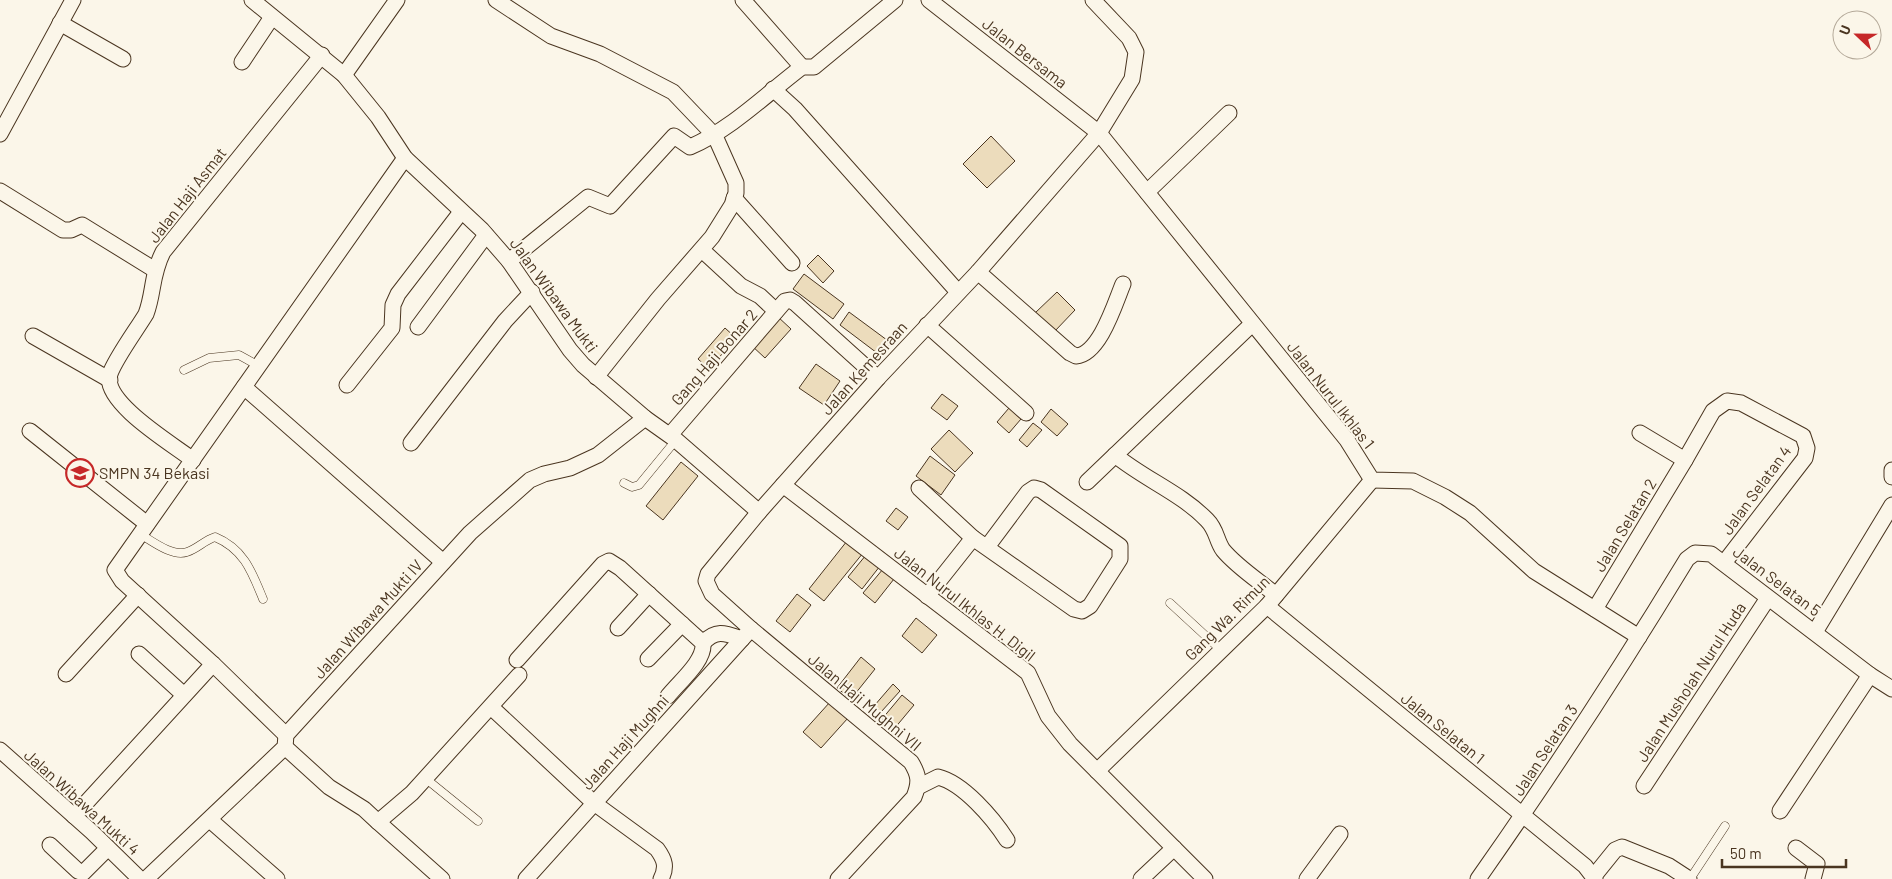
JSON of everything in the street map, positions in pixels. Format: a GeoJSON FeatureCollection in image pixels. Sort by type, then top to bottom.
{"type":"FeatureCollection","features":[{"type":"Feature","properties":{"kind":"street"},"geometry":{"type":"LineString","coordinates":[[0,134],[73,0]]}},
{"type":"Feature","properties":{"kind":"street"},"geometry":{"type":"LineString","coordinates":[[344,75],[397,0]]}},
{"type":"Feature","properties":{"kind":"street"},"geometry":{"type":"LineString","coordinates":[[496,0],[551,36],[600,54],[673,92],[715,136],[736,183],[734,198],[725,219],[702,250],[658,300],[596,377]]}},
{"type":"Feature","properties":{"kind":"street"},"geometry":{"type":"LineString","coordinates":[[743,0],[802,67]]}},
{"type":"Feature","properties":{"kind":"street"},"geometry":{"type":"LineString","coordinates":[[509,261],[588,197],[610,206],[674,136],[690,146],[715,136],[739,119],[802,67],[814,67],[895,0]]}},
{"type":"Feature","properties":{"kind":"street","name":"Jalan Bersama"},"geometry":{"type":"LineString","coordinates":[[929,0],[1099,133]]}},
{"type":"Feature","properties":{"kind":"street","name":"Jalan Kemesraan"},"geometry":{"type":"LineString","coordinates":[[746,634],[712,594],[706,581],[712,568],[878,378],[978,272],[1099,133],[1132,79],[1136,52],[1129,38],[1093,0]]}},
{"type":"Feature","properties":{"kind":"street","name":"Jalan Wibawa Mukti"},"geometry":{"type":"LineString","coordinates":[[254,1],[344,75],[378,117],[405,158],[486,235],[509,261],[570,350],[596,377],[645,418],[673,437],[759,512]]}},
{"type":"Feature","properties":{"kind":"street"},"geometry":{"type":"LineString","coordinates":[[242,62],[272,17]]}},
{"type":"Feature","properties":{"kind":"street"},"geometry":{"type":"LineString","coordinates":[[60,23],[123,60]]}},
{"type":"Feature","properties":{"kind":"street","name":"Jalan Haji Asmat"},"geometry":{"type":"LineString","coordinates":[[110,380],[110,374],[146,314],[155,270],[163,252],[322,55]]}},
{"type":"Feature","properties":{"kind":"street"},"geometry":{"type":"LineString","coordinates":[[773,89],[796,109],[958,292]]}},
{"type":"Feature","properties":{"kind":"street"},"geometry":{"type":"LineString","coordinates":[[1147,192],[1229,113]]}},
{"type":"Feature","properties":{"kind":"street","name":"Jalan Nurul Ikhlas 1"},"geometry":{"type":"LineString","coordinates":[[1099,133],[1347,440],[1372,480]]}},
{"type":"Feature","properties":{"kind":"street"},"geometry":{"type":"LineString","coordinates":[[405,158],[115,570],[122,581],[213,664],[329,787],[364,809],[442,879]]}},
{"type":"Feature","properties":{"kind":"street"},"geometry":{"type":"LineString","coordinates":[[0,191],[63,230],[71,230],[82,225],[155,270]]}},
{"type":"Feature","properties":{"kind":"street"},"geometry":{"type":"LineString","coordinates":[[734,198],[792,263]]}},
{"type":"Feature","properties":{"kind":"street"},"geometry":{"type":"LineString","coordinates":[[347,385],[392,328],[393,305],[398,294],[461,212]]}},
{"type":"Feature","properties":{"kind":"street"},"geometry":{"type":"LineString","coordinates":[[418,326],[486,235]]}},
{"type":"Feature","properties":{"kind":"street"},"geometry":{"type":"LineString","coordinates":[[702,250],[742,286],[780,306],[790,300],[795,303],[878,378]]}},
{"type":"Feature","properties":{"kind":"street"},"geometry":{"type":"LineString","coordinates":[[978,272],[1070,353],[1076,356],[1086,352],[1104,330],[1122,284]]}},
{"type":"Feature","properties":{"kind":"street"},"geometry":{"type":"LineString","coordinates":[[411,443],[505,321],[532,292]]}},
{"type":"Feature","properties":{"kind":"street","name":"Gang Haji Bonar 2"},"geometry":{"type":"LineString","coordinates":[[673,437],[780,306]]}},
{"type":"Feature","properties":{"kind":"street"},"geometry":{"type":"LineString","coordinates":[[1087,482],[1252,324]]}},
{"type":"Feature","properties":{"kind":"street"},"geometry":{"type":"LineString","coordinates":[[927,325],[1026,413]]}},
{"type":"Feature","properties":{"kind":"street"},"geometry":{"type":"LineString","coordinates":[[33,336],[110,380],[112,390],[122,405],[142,423],[193,460]]}},
{"type":"Feature","properties":{"kind":"street"},"geometry":{"type":"LineString","coordinates":[[244,386],[443,562]]}},
{"type":"Feature","properties":{"kind":"street","name":"Jalan Selatan 4"},"geometry":{"type":"LineString","coordinates":[[1685,460],[1713,411],[1727,401],[1741,403],[1803,436],[1807,448],[1804,458],[1724,563]]}},
{"type":"Feature","properties":{"kind":"street","name":"Jalan Wibawa Mukti IV"},"geometry":{"type":"LineString","coordinates":[[146,879],[210,820],[285,741],[470,533],[530,480],[544,474],[570,468],[598,455],[645,418]]}},
{"type":"Feature","properties":{"kind":"street"},"geometry":{"type":"LineString","coordinates":[[30,431],[143,529]]}},
{"type":"Feature","properties":{"kind":"street"},"geometry":{"type":"LineString","coordinates":[[1640,433],[1685,460]]}},
{"type":"Feature","properties":{"kind":"street","name":"Jalan Selatan 1"},"geometry":{"type":"LineString","coordinates":[[1115,455],[1135,472],[1184,501],[1202,515],[1215,528],[1226,552],[1271,601],[1523,816],[1585,866],[1594,877]]}},
{"type":"Feature","properties":{"kind":"street","name":"Jalan Selatan 2"},"geometry":{"type":"LineString","coordinates":[[1595,609],[1685,460]]}},
{"type":"Feature","properties":{"kind":"street"},"geometry":{"type":"LineString","coordinates":[[1892,470],[1892,476]]}},
{"type":"Feature","properties":{"kind":"street"},"geometry":{"type":"LineString","coordinates":[[1372,480],[1413,481],[1445,497],[1470,513],[1534,571],[1639,638]]}},
{"type":"Feature","properties":{"kind":"street","name":"Gang Wa. Rimun"},"geometry":{"type":"LineString","coordinates":[[1097,771],[1271,601],[1372,480]]}},
{"type":"Feature","properties":{"kind":"street","name":"Jalan Nurul Ikhlas H. Digil"},"geometry":{"type":"LineString","coordinates":[[783,485],[1028,673],[1054,726],[1206,879]]}},
{"type":"Feature","properties":{"kind":"street"},"geometry":{"type":"LineString","coordinates":[[919,488],[973,538],[1074,609],[1082,611],[1090,606],[1120,559],[1122,552],[1120,546],[1041,490],[1034,488],[1028,492],[987,547]]}},
{"type":"Feature","properties":{"kind":"street"},"geometry":{"type":"LineString","coordinates":[[1815,632],[1892,505]]}},
{"type":"Feature","properties":{"kind":"street"},"geometry":{"type":"LineString","coordinates":[[927,596],[973,538]]}},
{"type":"Feature","properties":{"kind":"street","name":"Jalan Selatan 5"},"geometry":{"type":"LineString","coordinates":[[1639,638],[1687,559],[1695,553],[1703,552],[1711,554],[1724,563],[1870,675],[1892,689]]}},
{"type":"Feature","properties":{"kind":"street"},"geometry":{"type":"LineString","coordinates":[[378,822],[412,793],[491,707],[518,668],[603,564],[609,561],[614,563],[703,642],[704,650],[699,658],[668,696]]}},
{"type":"Feature","properties":{"kind":"street"},"geometry":{"type":"LineString","coordinates":[[618,628],[649,594]]}},
{"type":"Feature","properties":{"kind":"street"},"geometry":{"type":"LineString","coordinates":[[66,674],[138,595]]}},
{"type":"Feature","properties":{"kind":"street","name":"Jalan Musholah Nurul Huda"},"geometry":{"type":"LineString","coordinates":[[1644,786],[1768,598]]}},
{"type":"Feature","properties":{"kind":"street"},"geometry":{"type":"LineString","coordinates":[[648,659],[682,624]]}},
{"type":"Feature","properties":{"kind":"street"},"geometry":{"type":"LineString","coordinates":[[703,642],[710,635],[718,632],[746,634]]}},
{"type":"Feature","properties":{"kind":"street","name":"Jalan Haji Mughni VII"},"geometry":{"type":"LineString","coordinates":[[746,634],[912,762],[919,775],[918,787]]}},
{"type":"Feature","properties":{"kind":"street","name":"Jalan Haji Mughni"},"geometry":{"type":"LineString","coordinates":[[526,879],[746,634]]}},
{"type":"Feature","properties":{"kind":"street","name":"Jalan Selatan 3"},"geometry":{"type":"LineString","coordinates":[[1478,879],[1523,816],[1639,638]]}},
{"type":"Feature","properties":{"kind":"street"},"geometry":{"type":"LineString","coordinates":[[140,654],[184,695]]}},
{"type":"Feature","properties":{"kind":"street"},"geometry":{"type":"LineString","coordinates":[[74,816],[213,664]]}},
{"type":"Feature","properties":{"kind":"street"},"geometry":{"type":"LineString","coordinates":[[1780,811],[1870,675]]}},
{"type":"Feature","properties":{"kind":"street"},"geometry":{"type":"LineString","coordinates":[[491,707],[594,803],[657,849],[665,860],[665,871],[661,879]]}},
{"type":"Feature","properties":{"kind":"street","name":"Jalan Wibawa Mukti 4"},"geometry":{"type":"LineString","coordinates":[[0,750],[74,816],[140,879]]}},
{"type":"Feature","properties":{"kind":"street"},"geometry":{"type":"LineString","coordinates":[[838,879],[914,797],[918,787],[938,776],[956,783],[998,825],[1008,840]]}},
{"type":"Feature","properties":{"kind":"street"},"geometry":{"type":"LineString","coordinates":[[210,820],[278,879]]}},
{"type":"Feature","properties":{"kind":"street"},"geometry":{"type":"LineString","coordinates":[[1307,879],[1340,834]]}},
{"type":"Feature","properties":{"kind":"street"},"geometry":{"type":"LineString","coordinates":[[50,845],[83,873],[108,848]]}},
{"type":"Feature","properties":{"kind":"street"},"geometry":{"type":"LineString","coordinates":[[1594,877],[1615,850],[1622,847],[1669,866],[1689,879]]}},
{"type":"Feature","properties":{"kind":"street"},"geometry":{"type":"LineString","coordinates":[[1141,879],[1174,848]]}},
{"type":"Feature","properties":{"kind":"street"},"geometry":{"type":"LineString","coordinates":[[1796,848],[1818,864],[1813,879]]}},
{"type":"Feature","properties":{"kind":"lane"},"geometry":{"type":"LineString","coordinates":[[184,370],[209,358],[240,355],[259,366]]}},
{"type":"Feature","properties":{"kind":"lane"},"geometry":{"type":"LineString","coordinates":[[624,483],[632,488],[638,485],[673,437]]}},
{"type":"Feature","properties":{"kind":"lane"},"geometry":{"type":"LineString","coordinates":[[143,529],[166,549],[179,552],[187,552],[208,539],[216,537],[223,540],[242,555],[249,566],[263,599]]}},
{"type":"Feature","properties":{"kind":"lane"},"geometry":{"type":"LineString","coordinates":[[1170,603],[1221,650]]}},
{"type":"Feature","properties":{"kind":"lane"},"geometry":{"type":"LineString","coordinates":[[425,778],[478,821]]}},
{"type":"Feature","properties":{"kind":"lane"},"geometry":{"type":"LineString","coordinates":[[1689,879],[1725,826]]}},
{"type":"Feature","properties":{"kind":"building"},"geometry":{"type":"Polygon","coordinates":[[[991,136],[1015,161],[987,188],[963,164],[991,136]]]}},
{"type":"Feature","properties":{"kind":"building"},"geometry":{"type":"Polygon","coordinates":[[[818,255],[834,271],[823,283],[807,266],[818,255]]]}},
{"type":"Feature","properties":{"kind":"building"},"geometry":{"type":"Polygon","coordinates":[[[804,274],[844,304],[833,319],[793,289],[804,274]]]}},
{"type":"Feature","properties":{"kind":"building"},"geometry":{"type":"Polygon","coordinates":[[[1057,292],[1075,310],[1054,332],[1035,313],[1057,292]]]}},
{"type":"Feature","properties":{"kind":"building"},"geometry":{"type":"Polygon","coordinates":[[[849,312],[891,343],[881,356],[840,325],[849,312]]]}},
{"type":"Feature","properties":{"kind":"building"},"geometry":{"type":"Polygon","coordinates":[[[777,316],[791,329],[765,358],[751,345],[777,316]]]}},
{"type":"Feature","properties":{"kind":"building"},"geometry":{"type":"Polygon","coordinates":[[[725,328],[736,338],[709,369],[698,359],[725,328]]]}},
{"type":"Feature","properties":{"kind":"building"},"geometry":{"type":"Polygon","coordinates":[[[816,364],[840,381],[824,405],[799,388],[816,364]]]}},
{"type":"Feature","properties":{"kind":"building"},"geometry":{"type":"Polygon","coordinates":[[[942,394],[958,406],[947,420],[931,408],[942,394]]]}},
{"type":"Feature","properties":{"kind":"building"},"geometry":{"type":"Polygon","coordinates":[[[1009,408],[1021,419],[1009,433],[997,422],[1009,408]]]}},
{"type":"Feature","properties":{"kind":"building"},"geometry":{"type":"Polygon","coordinates":[[[1051,409],[1068,424],[1057,436],[1041,422],[1051,409]]]}},
{"type":"Feature","properties":{"kind":"building"},"geometry":{"type":"Polygon","coordinates":[[[1033,423],[1042,430],[1027,447],[1019,440],[1033,423]]]}},
{"type":"Feature","properties":{"kind":"building"},"geometry":{"type":"Polygon","coordinates":[[[949,430],[973,453],[955,472],[931,449],[949,430]]]}},
{"type":"Feature","properties":{"kind":"building"},"geometry":{"type":"Polygon","coordinates":[[[930,456],[955,475],[941,495],[916,476],[930,456]]]}},
{"type":"Feature","properties":{"kind":"building"},"geometry":{"type":"Polygon","coordinates":[[[681,462],[698,476],[663,520],[646,506],[681,462]]]}},
{"type":"Feature","properties":{"kind":"building"},"geometry":{"type":"Polygon","coordinates":[[[896,508],[908,517],[898,530],[886,521],[896,508]]]}},
{"type":"Feature","properties":{"kind":"building"},"geometry":{"type":"Polygon","coordinates":[[[847,541],[863,553],[824,601],[809,589],[847,541]]]}},
{"type":"Feature","properties":{"kind":"building"},"geometry":{"type":"Polygon","coordinates":[[[866,555],[880,566],[862,589],[848,577],[866,555]]]}},
{"type":"Feature","properties":{"kind":"building"},"geometry":{"type":"Polygon","coordinates":[[[883,569],[894,579],[875,603],[863,593],[883,569]]]}},
{"type":"Feature","properties":{"kind":"building"},"geometry":{"type":"Polygon","coordinates":[[[797,594],[811,605],[790,632],[776,621],[797,594]]]}},
{"type":"Feature","properties":{"kind":"building"},"geometry":{"type":"Polygon","coordinates":[[[916,618],[937,635],[922,653],[902,636],[916,618]]]}},
{"type":"Feature","properties":{"kind":"building"},"geometry":{"type":"Polygon","coordinates":[[[861,657],[875,669],[851,699],[837,688],[861,657]]]}},
{"type":"Feature","properties":{"kind":"building"},"geometry":{"type":"Polygon","coordinates":[[[893,684],[900,691],[881,712],[874,706],[893,684]]]}},
{"type":"Feature","properties":{"kind":"building"},"geometry":{"type":"Polygon","coordinates":[[[902,695],[914,705],[894,729],[882,719],[902,695]]]}},
{"type":"Feature","properties":{"kind":"building"},"geometry":{"type":"Polygon","coordinates":[[[830,702],[848,718],[821,748],[803,732],[830,702]]]}},
{"type":"Feature","properties":{"kind":"place","name":"SMPN 34 Bekasi"},"geometry":{"type":"Point","coordinates":[80,473]}}]}
